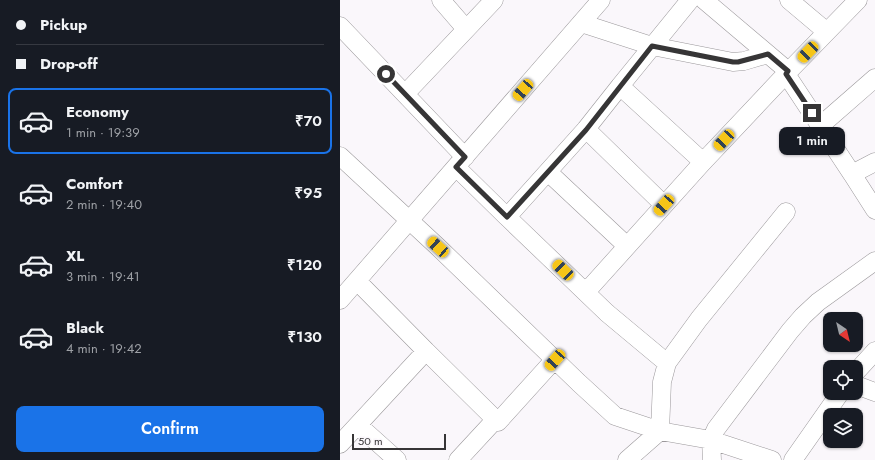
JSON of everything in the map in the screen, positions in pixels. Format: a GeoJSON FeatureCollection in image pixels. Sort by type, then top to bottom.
{"type":"FeatureCollection","features":[{"type":"Feature","properties":{"kind":"street"},"geometry":{"type":"LineString","coordinates":[[441,0],[466,29]]}},
{"type":"Feature","properties":{"kind":"street"},"geometry":{"type":"LineString","coordinates":[[405,94],[494,0]]}},
{"type":"Feature","properties":{"kind":"street"},"geometry":{"type":"LineString","coordinates":[[340,300],[601,0]]}},
{"type":"Feature","properties":{"kind":"street"},"geometry":{"type":"LineString","coordinates":[[507,217],[586,130],[690,0]]}},
{"type":"Feature","properties":{"kind":"street"},"geometry":{"type":"LineString","coordinates":[[704,0],[768,54],[787,73],[875,210]]}},
{"type":"Feature","properties":{"kind":"street"},"geometry":{"type":"LineString","coordinates":[[789,0],[827,32]]}},
{"type":"Feature","properties":{"kind":"street"},"geometry":{"type":"LineString","coordinates":[[586,292],[703,162],[858,0]]}},
{"type":"Feature","properties":{"kind":"street"},"geometry":{"type":"LineString","coordinates":[[581,23],[652,46],[733,62],[768,54]]}},
{"type":"Feature","properties":{"kind":"street"},"geometry":{"type":"LineString","coordinates":[[340,26],[405,94],[507,217],[607,313],[667,363]]}},
{"type":"Feature","properties":{"kind":"street"},"geometry":{"type":"LineString","coordinates":[[820,126],[875,78]]}},
{"type":"Feature","properties":{"kind":"street"},"geometry":{"type":"LineString","coordinates":[[620,86],[703,162]]}},
{"type":"Feature","properties":{"kind":"street"},"geometry":{"type":"LineString","coordinates":[[586,130],[664,205]]}},
{"type":"Feature","properties":{"kind":"street"},"geometry":{"type":"LineString","coordinates":[[340,156],[438,247],[615,416],[660,431],[711,440],[772,460]]}},
{"type":"Feature","properties":{"kind":"street"},"geometry":{"type":"LineString","coordinates":[[852,174],[875,162]]}},
{"type":"Feature","properties":{"kind":"street"},"geometry":{"type":"LineString","coordinates":[[548,172],[627,246]]}},
{"type":"Feature","properties":{"kind":"street"},"geometry":{"type":"LineString","coordinates":[[627,460],[660,431],[662,382],[667,363],[699,319],[786,212]]}},
{"type":"Feature","properties":{"kind":"street"},"geometry":{"type":"LineString","coordinates":[[712,460],[711,440],[716,429],[790,331],[818,302],[875,261]]}},
{"type":"Feature","properties":{"kind":"street"},"geometry":{"type":"LineString","coordinates":[[357,281],[498,422],[555,360]]}},
{"type":"Feature","properties":{"kind":"street"},"geometry":{"type":"LineString","coordinates":[[340,444],[426,351]]}},
{"type":"Feature","properties":{"kind":"street"},"geometry":{"type":"LineString","coordinates":[[863,364],[875,351]]}},
{"type":"Feature","properties":{"kind":"street"},"geometry":{"type":"LineString","coordinates":[[863,388],[875,392]]}},
{"type":"Feature","properties":{"kind":"street"},"geometry":{"type":"LineString","coordinates":[[792,460],[835,400]]}},
{"type":"Feature","properties":{"kind":"street"},"geometry":{"type":"LineString","coordinates":[[458,460],[495,420]]}},
{"type":"Feature","properties":{"kind":"street"},"geometry":{"type":"LineString","coordinates":[[358,425],[397,460]]}},
{"type":"Feature","properties":{"kind":"route"},"geometry":{"type":"LineString","coordinates":[[386,74],[465,157],[456,167],[507,217],[586,130],[652,46],[733,62],[768,54],[788,71],[786,74],[812,113]]}}]}
